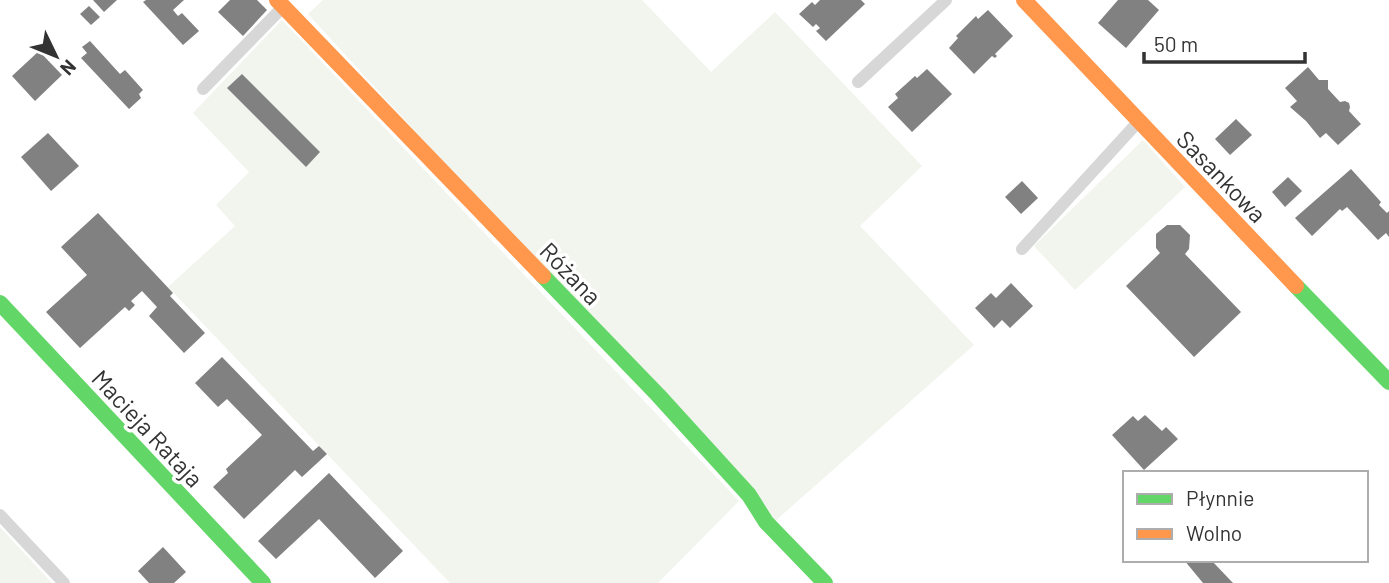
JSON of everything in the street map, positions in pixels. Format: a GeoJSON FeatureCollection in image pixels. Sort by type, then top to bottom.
{"type":"FeatureCollection","features":[{"type":"Feature","properties":{"kind":"street","name":"Sasankowa"},"geometry":{"type":"LineString","coordinates":[[1024,0],[1389,382]]}},
{"type":"Feature","properties":{"kind":"street","name":"Różana"},"geometry":{"type":"LineString","coordinates":[[281,3],[658,395],[749,495],[766,522],[825,583]]}},
{"type":"Feature","properties":{"kind":"street","name":"Macieja Rataja"},"geometry":{"type":"LineString","coordinates":[[0,303],[263,583]]}},
{"type":"Feature","properties":{"kind":"lane"},"geometry":{"type":"LineString","coordinates":[[858,82],[946,0]]}},
{"type":"Feature","properties":{"kind":"lane"},"geometry":{"type":"LineString","coordinates":[[203,89],[281,3]]}},
{"type":"Feature","properties":{"kind":"lane"},"geometry":{"type":"LineString","coordinates":[[1022,248],[1138,122]]}},
{"type":"Feature","properties":{"kind":"lane"},"geometry":{"type":"LineString","coordinates":[[0,515],[64,583]]}},
{"type":"Feature","properties":{"kind":"shaded area"},"geometry":{"type":"Polygon","coordinates":[[[323,0],[642,0],[711,72],[775,12],[922,166],[860,226],[974,345],[773,523],[308,14],[323,0]]]}},
{"type":"Feature","properties":{"kind":"shaded area"},"geometry":{"type":"Polygon","coordinates":[[[282,20],[739,501],[658,583],[450,583],[168,287],[235,226],[216,205],[249,172],[193,113],[282,20]]]}},
{"type":"Feature","properties":{"kind":"shaded area"},"geometry":{"type":"Polygon","coordinates":[[[1143,140],[1185,187],[1075,290],[1034,246],[1143,140]]]}},
{"type":"Feature","properties":{"kind":"shaded area"},"geometry":{"type":"Polygon","coordinates":[[[0,527],[52,583],[0,583],[0,527]]]}},
{"type":"Feature","properties":{"kind":"building"},"geometry":{"type":"Polygon","coordinates":[[[93,0],[117,0],[104,12],[93,0]]]}},
{"type":"Feature","properties":{"kind":"building"},"geometry":{"type":"Polygon","coordinates":[[[184,0],[173,10],[178,16],[182,13],[199,31],[183,45],[143,2],[184,0]]]}},
{"type":"Feature","properties":{"kind":"building"},"geometry":{"type":"Polygon","coordinates":[[[230,0],[257,0],[267,10],[243,36],[218,12],[230,0]]]}},
{"type":"Feature","properties":{"kind":"building"},"geometry":{"type":"Polygon","coordinates":[[[820,0],[861,0],[865,4],[826,41],[816,31],[820,28],[816,24],[813,27],[799,14],[812,2],[815,5],[820,0]]]}},
{"type":"Feature","properties":{"kind":"building"},"geometry":{"type":"Polygon","coordinates":[[[1118,0],[1148,0],[1159,10],[1126,48],[1098,23],[1118,0]]]}},
{"type":"Feature","properties":{"kind":"building"},"geometry":{"type":"Polygon","coordinates":[[[89,6],[100,17],[91,25],[80,14],[89,6]]]}},
{"type":"Feature","properties":{"kind":"building"},"geometry":{"type":"Polygon","coordinates":[[[988,10],[1013,36],[995,54],[995,58],[992,56],[974,74],[949,48],[958,38],[956,36],[976,16],[978,19],[988,10]]]}},
{"type":"Feature","properties":{"kind":"building"},"geometry":{"type":"Polygon","coordinates":[[[90,41],[120,74],[125,70],[143,90],[139,94],[141,98],[129,109],[81,58],[87,53],[82,47],[90,41]]]}},
{"type":"Feature","properties":{"kind":"building"},"geometry":{"type":"Polygon","coordinates":[[[39,51],[62,75],[35,101],[12,76],[39,51]]]}},
{"type":"Feature","properties":{"kind":"building"},"geometry":{"type":"Polygon","coordinates":[[[1308,67],[1319,80],[1328,80],[1328,89],[1340,102],[1349,103],[1349,111],[1361,124],[1338,145],[1326,133],[1320,138],[1290,107],[1297,101],[1285,88],[1308,67]]]}},
{"type":"Feature","properties":{"kind":"building"},"geometry":{"type":"Polygon","coordinates":[[[927,69],[952,94],[912,132],[888,107],[898,98],[895,94],[927,69]]]}},
{"type":"Feature","properties":{"kind":"building"},"geometry":{"type":"Polygon","coordinates":[[[242,74],[320,152],[306,167],[227,88],[242,74]]]}},
{"type":"Feature","properties":{"kind":"building"},"geometry":{"type":"Polygon","coordinates":[[[1236,119],[1252,135],[1230,155],[1215,139],[1236,119]]]}},
{"type":"Feature","properties":{"kind":"building"},"geometry":{"type":"Polygon","coordinates":[[[48,133],[79,166],[51,191],[21,157],[48,133]]]}},
{"type":"Feature","properties":{"kind":"building"},"geometry":{"type":"Polygon","coordinates":[[[1351,169],[1381,202],[1379,205],[1387,213],[1389,211],[1389,237],[1386,233],[1378,240],[1347,207],[1342,211],[1340,209],[1312,236],[1295,218],[1351,169]]]}},
{"type":"Feature","properties":{"kind":"building"},"geometry":{"type":"Polygon","coordinates":[[[1288,177],[1302,191],[1285,207],[1272,192],[1288,177]]]}},
{"type":"Feature","properties":{"kind":"building"},"geometry":{"type":"Polygon","coordinates":[[[1022,181],[1038,198],[1021,214],[1005,197],[1022,181]]]}},
{"type":"Feature","properties":{"kind":"building"},"geometry":{"type":"Polygon","coordinates":[[[98,213],[173,293],[170,296],[205,333],[184,353],[149,316],[157,307],[142,291],[131,301],[135,305],[129,311],[125,307],[80,348],[46,312],[87,275],[61,247],[98,213]]]}},
{"type":"Feature","properties":{"kind":"building"},"geometry":{"type":"Polygon","coordinates":[[[1167,225],[1180,225],[1190,235],[1189,249],[1185,254],[1241,312],[1194,357],[1126,286],[1160,253],[1156,248],[1156,234],[1167,225]]]}},
{"type":"Feature","properties":{"kind":"building"},"geometry":{"type":"Polygon","coordinates":[[[1011,283],[1033,306],[1010,328],[1002,320],[994,328],[975,308],[991,293],[996,298],[1011,283]]]}},
{"type":"Feature","properties":{"kind":"building"},"geometry":{"type":"Polygon","coordinates":[[[222,357],[313,451],[319,446],[327,454],[302,477],[295,470],[244,519],[213,487],[228,473],[226,469],[262,435],[227,399],[218,407],[195,383],[222,357]]]}},
{"type":"Feature","properties":{"kind":"building"},"geometry":{"type":"Polygon","coordinates":[[[1145,415],[1162,431],[1166,427],[1178,439],[1144,470],[1112,435],[1133,416],[1138,421],[1145,415]]]}},
{"type":"Feature","properties":{"kind":"building"},"geometry":{"type":"Polygon","coordinates":[[[329,473],[403,551],[375,578],[319,519],[276,559],[258,541],[329,473]]]}},
{"type":"Feature","properties":{"kind":"building"},"geometry":{"type":"Polygon","coordinates":[[[163,547],[186,572],[174,583],[149,583],[138,571],[163,547]]]}},
{"type":"Feature","properties":{"kind":"building"},"geometry":{"type":"Polygon","coordinates":[[[1186,562],[1213,562],[1233,583],[1203,583],[1186,562]]]}},
{"type":"Feature","properties":{"kind":"traffic: fast"},"geometry":{"type":"LineString","coordinates":[[543,276],[658,395],[749,495],[766,522],[825,583]]}},
{"type":"Feature","properties":{"kind":"traffic: fast"},"geometry":{"type":"LineString","coordinates":[[1296,286],[1389,382]]}},
{"type":"Feature","properties":{"kind":"traffic: fast"},"geometry":{"type":"LineString","coordinates":[[0,303],[263,583]]}},
{"type":"Feature","properties":{"kind":"traffic: slow"},"geometry":{"type":"LineString","coordinates":[[277,0],[543,276]]}},
{"type":"Feature","properties":{"kind":"traffic: slow"},"geometry":{"type":"LineString","coordinates":[[1024,0],[1296,286]]}}]}
